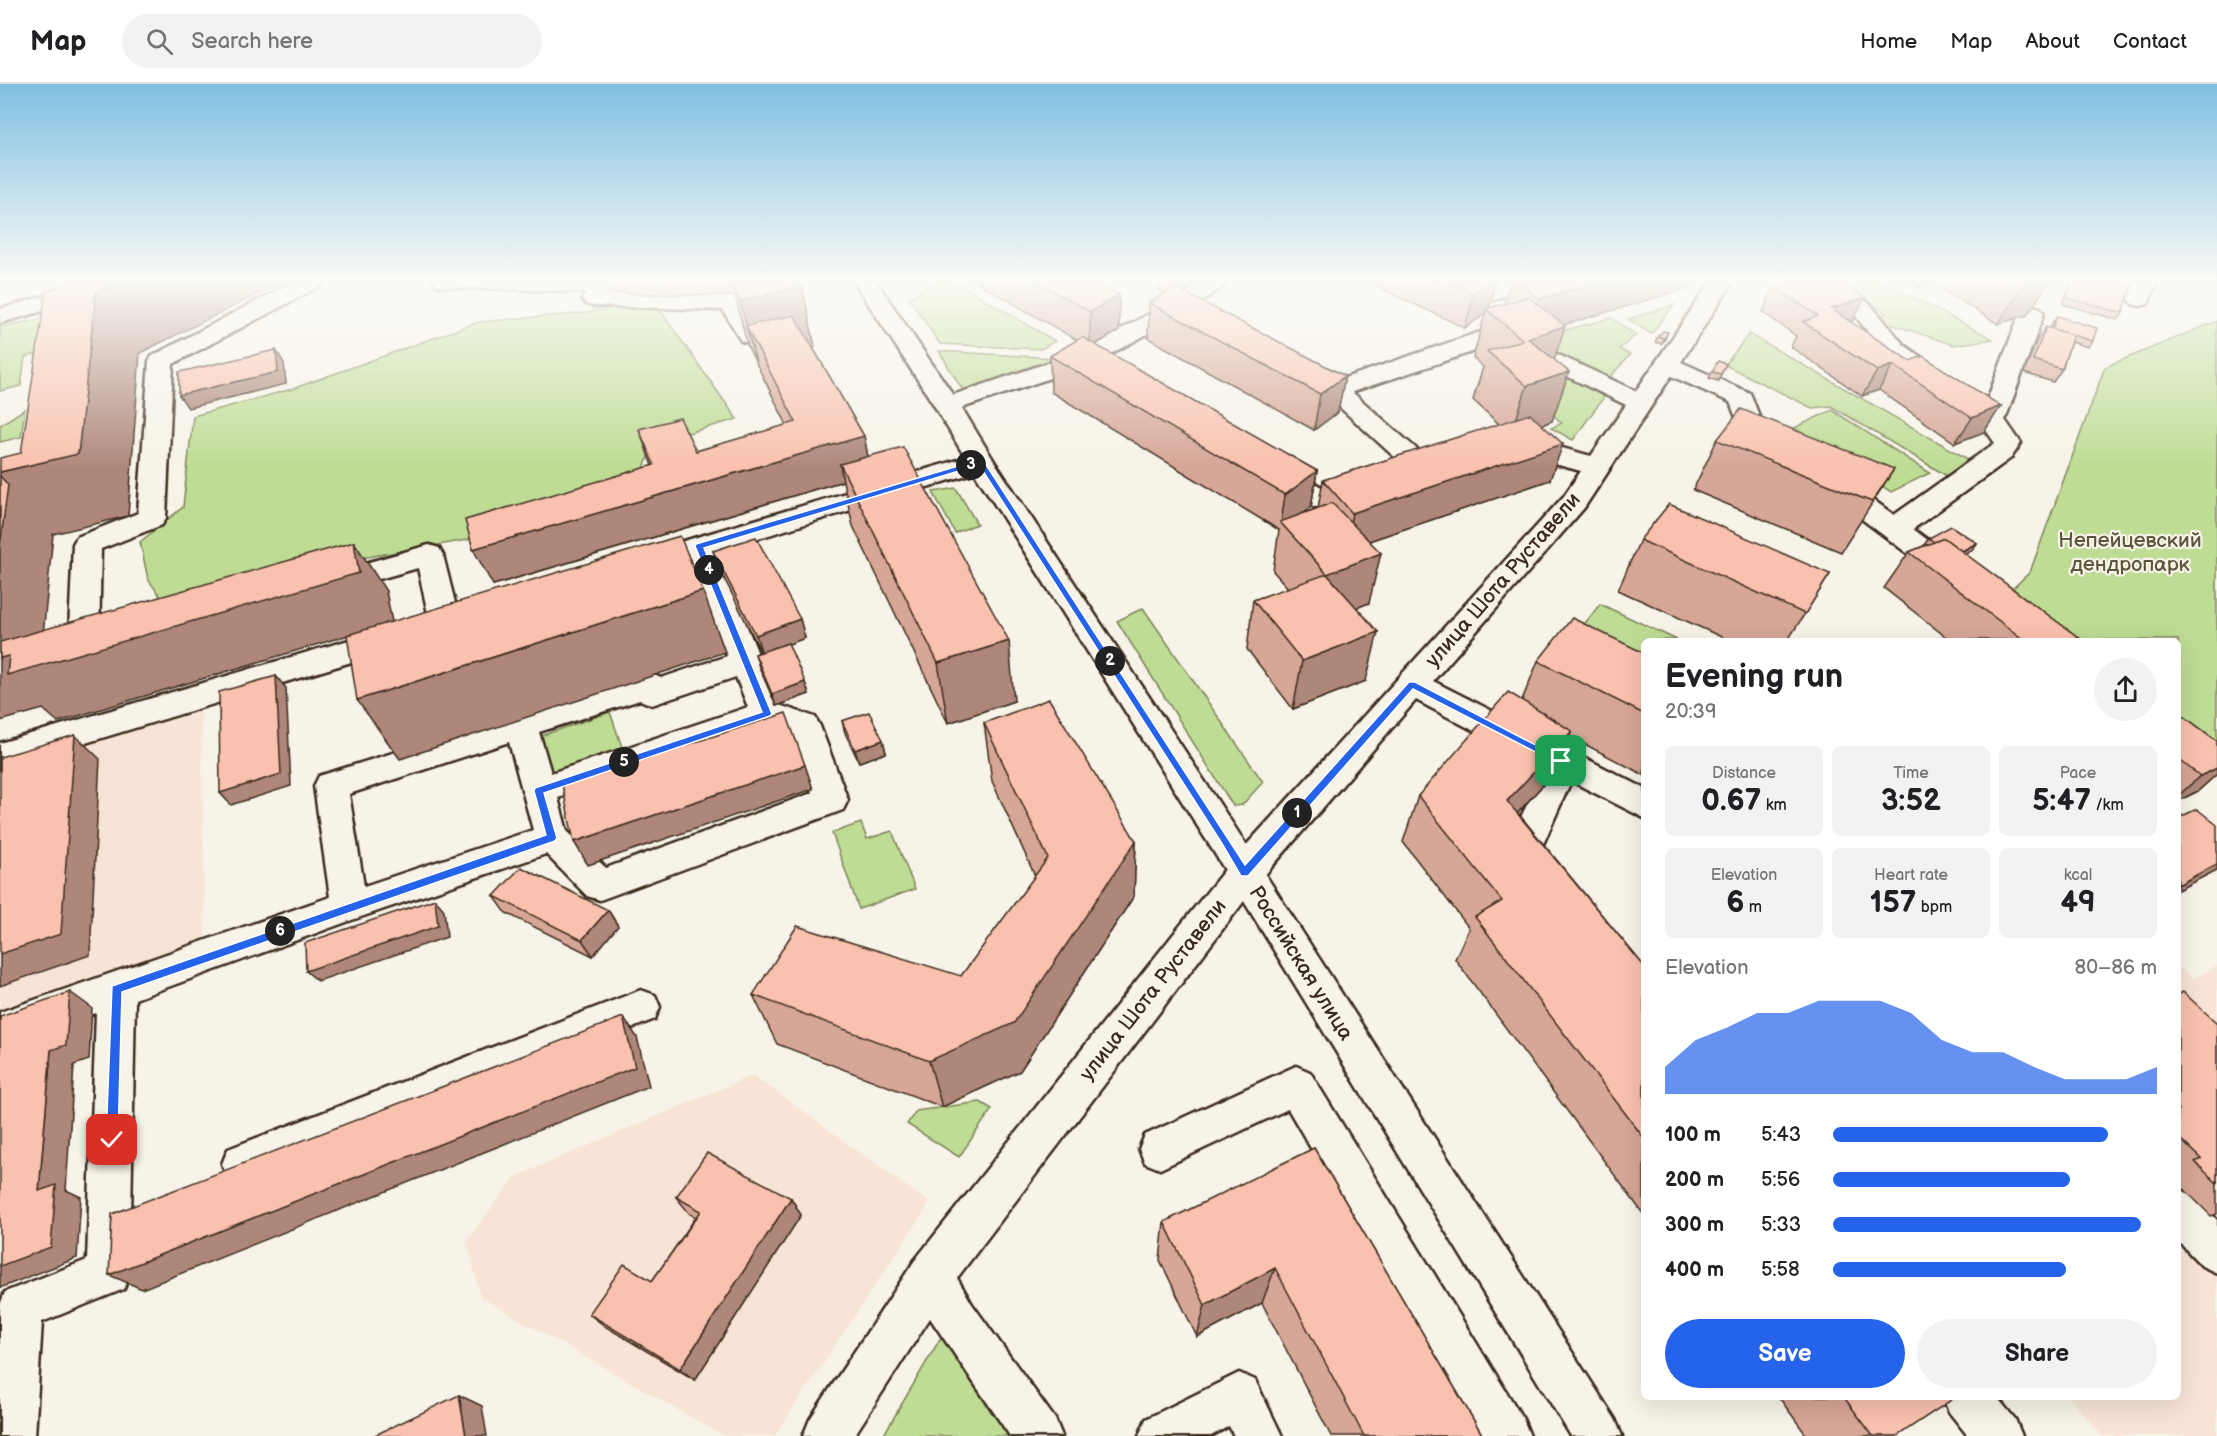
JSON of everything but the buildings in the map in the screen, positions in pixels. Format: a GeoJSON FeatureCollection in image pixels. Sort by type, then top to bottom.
{"type":"FeatureCollection","features":[{"type":"Feature","properties":{"kind":"street"},"geometry":{"type":"LineString","coordinates":[[116,644],[83,653],[87,544],[152,518],[161,361],[195,343]]}},
{"type":"Feature","properties":{"kind":"street","name":"Российская улица"},"geometry":{"type":"LineString","coordinates":[[906,343],[1212,819],[1598,1436]]}},
{"type":"Feature","properties":{"kind":"street"},"geometry":{"type":"LineString","coordinates":[[947,405],[1093,365],[1111,343]]}},
{"type":"Feature","properties":{"kind":"street"},"geometry":{"type":"LineString","coordinates":[[1331,391],[1470,343]]}},
{"type":"Feature","properties":{"kind":"street"},"geometry":{"type":"LineString","coordinates":[[1518,343],[1641,403]]}},
{"type":"Feature","properties":{"kind":"street","name":"улица Шота Руставели"},"geometry":{"type":"LineString","coordinates":[[827,1436],[931,1276],[1244,873],[1574,502],[1682,343]]}},
{"type":"Feature","properties":{"kind":"street"},"geometry":{"type":"LineString","coordinates":[[1889,343],[1895,350],[1992,420],[2008,443],[2002,452],[1894,529]]}},
{"type":"Feature","properties":{"kind":"street"},"geometry":{"type":"LineString","coordinates":[[1992,420],[2016,343]]}},
{"type":"Feature","properties":{"kind":"street"},"geometry":{"type":"LineString","coordinates":[[1253,459],[1323,500],[1411,469],[1343,397],[1278,365]]}},
{"type":"Feature","properties":{"kind":"street"},"geometry":{"type":"LineString","coordinates":[[1668,365],[1741,398],[1756,440],[1840,488],[1977,592]]}},
{"type":"Feature","properties":{"kind":"street"},"geometry":{"type":"LineString","coordinates":[[1492,445],[1522,445],[1597,467]]}},
{"type":"Feature","properties":{"kind":"street"},"geometry":{"type":"LineString","coordinates":[[622,570],[981,462]]}},
{"type":"Feature","properties":{"kind":"street"},"geometry":{"type":"LineString","coordinates":[[699,546],[767,714]]}},
{"type":"Feature","properties":{"kind":"street"},"geometry":{"type":"LineString","coordinates":[[0,756],[456,619],[429,555],[306,590]]}},
{"type":"Feature","properties":{"kind":"street"},"geometry":{"type":"LineString","coordinates":[[349,906],[332,786],[649,685],[652,693],[745,662]]}},
{"type":"Feature","properties":{"kind":"street"},"geometry":{"type":"LineString","coordinates":[[1412,684],[1641,802]]}},
{"type":"Feature","properties":{"kind":"street"},"geometry":{"type":"LineString","coordinates":[[521,726],[552,838],[600,885],[831,800],[804,726],[767,714],[539,791]]}},
{"type":"Feature","properties":{"kind":"street"},"geometry":{"type":"LineString","coordinates":[[1548,896],[1518,861],[1551,790],[1561,761]]}},
{"type":"Feature","properties":{"kind":"street"},"geometry":{"type":"LineString","coordinates":[[0,1030],[349,906],[552,838]]}},
{"type":"Feature","properties":{"kind":"street"},"geometry":{"type":"LineString","coordinates":[[11,1436],[11,1312],[108,1274],[126,1210],[116,989]]}},
{"type":"Feature","properties":{"kind":"street"},"geometry":{"type":"LineString","coordinates":[[209,1177],[641,1007]]}},
{"type":"Feature","properties":{"kind":"street"},"geometry":{"type":"LineString","coordinates":[[1160,1149],[1296,1085],[1506,1436]]}},
{"type":"Feature","properties":{"kind":"street"},"geometry":{"type":"LineString","coordinates":[[2181,1213],[2217,1251]]}},
{"type":"Feature","properties":{"kind":"street"},"geometry":{"type":"LineString","coordinates":[[931,1276],[956,1320],[1038,1436]]}},
{"type":"Feature","properties":{"kind":"street"},"geometry":{"type":"LineString","coordinates":[[1163,1436],[1239,1396],[1258,1436]]}},
{"type":"Feature","properties":{"kind":"street"},"geometry":{"type":"LineString","coordinates":[[1968,1400],[1993,1434]]}},
{"type":"Feature","properties":{"kind":"shaded area"},"geometry":{"type":"Polygon","coordinates":[[[201,708],[205,945],[0,1015],[0,767],[201,708]]]}},
{"type":"Feature","properties":{"kind":"shaded area"},"geometry":{"type":"Polygon","coordinates":[[[2217,966],[2217,1436],[2102,1436],[2072,1400],[2181,1400],[2181,969],[2193,979],[2217,966]]]}},
{"type":"Feature","properties":{"kind":"shaded area"},"geometry":{"type":"Polygon","coordinates":[[[753,1075],[930,1203],[775,1436],[724,1436],[480,1297],[467,1240],[515,1177],[753,1075]]]}},
{"type":"Feature","properties":{"kind":"green space"},"geometry":{"type":"Polygon","coordinates":[[[0,343],[41,343],[40,353],[25,357],[21,386],[0,391],[0,343]]]}},
{"type":"Feature","properties":{"kind":"green space"},"geometry":{"type":"Polygon","coordinates":[[[419,343],[683,343],[737,419],[653,443],[640,480],[639,492],[467,540],[298,569],[167,606],[148,579],[140,542],[183,507],[193,416],[292,389],[419,343]]]}},
{"type":"Feature","properties":{"kind":"green space"},"geometry":{"type":"Polygon","coordinates":[[[939,343],[1051,343],[1041,349],[939,343]]]}},
{"type":"Feature","properties":{"kind":"green space"},"geometry":{"type":"Polygon","coordinates":[[[1535,343],[1626,343],[1619,349],[1630,355],[1609,378],[1535,343]]]}},
{"type":"Feature","properties":{"kind":"green space"},"geometry":{"type":"Polygon","coordinates":[[[1742,343],[1765,343],[1968,459],[1947,476],[1831,406],[1812,408],[1725,365],[1742,343]]]}},
{"type":"Feature","properties":{"kind":"green space","name":"Непейцевский дендропарк"},"geometry":{"type":"Polygon","coordinates":[[[2163,343],[2217,343],[2217,758],[2181,730],[2181,638],[2063,638],[2007,594],[2030,572],[2105,367],[2163,343]]]}},
{"type":"Feature","properties":{"kind":"green space"},"geometry":{"type":"Polygon","coordinates":[[[939,351],[1055,358],[965,394],[939,351]]]}},
{"type":"Feature","properties":{"kind":"green space"},"geometry":{"type":"Polygon","coordinates":[[[1572,377],[1604,397],[1573,440],[1551,428],[1562,423],[1528,392],[1572,377]]]}},
{"type":"Feature","properties":{"kind":"green space"},"geometry":{"type":"Polygon","coordinates":[[[25,409],[21,437],[0,442],[0,425],[25,409]]]}},
{"type":"Feature","properties":{"kind":"green space"},"geometry":{"type":"Polygon","coordinates":[[[1832,410],[1930,473],[1891,492],[1794,428],[1832,410]]]}},
{"type":"Feature","properties":{"kind":"green space"},"geometry":{"type":"Polygon","coordinates":[[[956,488],[977,524],[955,533],[933,492],[956,488]]]}},
{"type":"Feature","properties":{"kind":"green space"},"geometry":{"type":"Polygon","coordinates":[[[1600,604],[1673,638],[1641,638],[1641,707],[1553,665],[1600,604]]]}},
{"type":"Feature","properties":{"kind":"green space"},"geometry":{"type":"Polygon","coordinates":[[[1143,608],[1263,782],[1242,805],[1233,806],[1117,621],[1143,608]]]}},
{"type":"Feature","properties":{"kind":"green space"},"geometry":{"type":"Polygon","coordinates":[[[610,712],[623,750],[550,776],[538,737],[610,712]]]}},
{"type":"Feature","properties":{"kind":"green space"},"geometry":{"type":"Polygon","coordinates":[[[861,823],[867,839],[892,831],[915,889],[859,909],[832,833],[861,823]]]}},
{"type":"Feature","properties":{"kind":"green space"},"geometry":{"type":"Polygon","coordinates":[[[980,1102],[992,1109],[959,1157],[907,1124],[916,1111],[980,1102]]]}},
{"type":"Feature","properties":{"kind":"green space"},"geometry":{"type":"Polygon","coordinates":[[[944,1332],[1010,1436],[883,1436],[944,1332]]]}},
{"type":"Feature","properties":{"kind":"route"},"geometry":{"type":"LineString","coordinates":[[112,1140],[116,989],[349,906],[552,838],[539,791],[767,714],[699,546],[981,462],[1244,873],[1412,684],[1450,706],[1561,761]]}}]}
